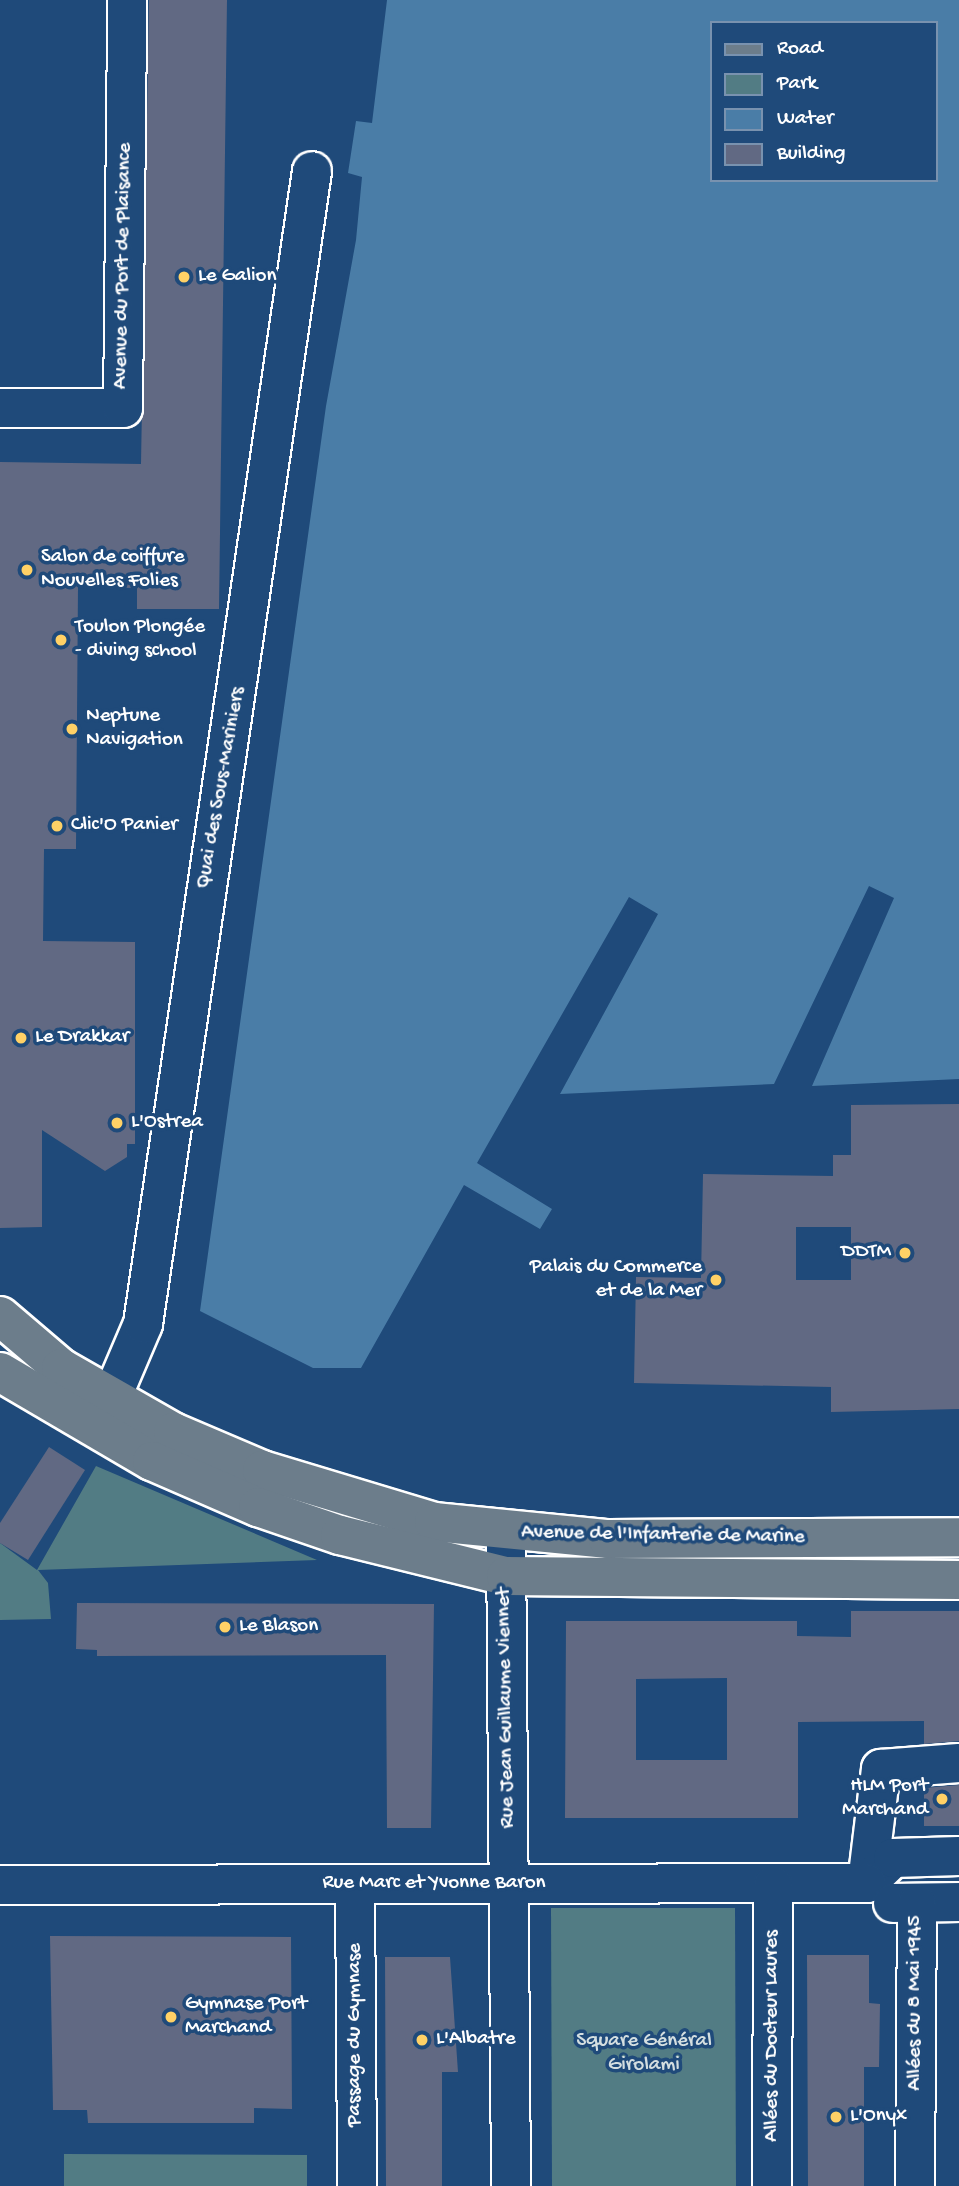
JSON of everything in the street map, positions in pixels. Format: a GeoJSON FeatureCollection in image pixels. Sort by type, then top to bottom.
{"type":"FeatureCollection","features":[{"type":"Feature","properties":{"kind":"main road","name":"Avenue de l'Infanterie de Marine"},"geometry":{"type":"LineString","coordinates":[[0,1316],[61,1368],[111,1399],[262,1470],[434,1522],[506,1534],[959,1537]]}},
{"type":"Feature","properties":{"kind":"main road","name":"Avenue de l'Infanterie de Marine"},"geometry":{"type":"LineString","coordinates":[[0,1372],[152,1461],[258,1507],[340,1535],[506,1576],[959,1580]]}},
{"type":"Feature","properties":{"kind":"street","name":"Avenue du Port de Plaisance"},"geometry":{"type":"LineString","coordinates":[[0,408],[123,408],[127,0]]}},
{"type":"Feature","properties":{"kind":"street","name":"Quai des Sous-Mariniers"},"geometry":{"type":"LineString","coordinates":[[111,1399],[143,1324],[312,171]]}},
{"type":"Feature","properties":{"kind":"street","name":"Rue Jean Guillaume Viennet"},"geometry":{"type":"LineString","coordinates":[[506,1534],[509,1883]]}},
{"type":"Feature","properties":{"kind":"street"},"geometry":{"type":"LineString","coordinates":[[959,1763],[881,1769],[867,1883],[877,1897],[917,1904],[959,1902]]}},
{"type":"Feature","properties":{"kind":"street"},"geometry":{"type":"LineString","coordinates":[[867,1883],[893,1858],[959,1856]]}},
{"type":"Feature","properties":{"kind":"street"},"geometry":{"type":"LineString","coordinates":[[509,1883],[511,2186]]}},
{"type":"Feature","properties":{"kind":"street","name":"Rue Marc et Yvonne Baron"},"geometry":{"type":"LineString","coordinates":[[0,1885],[867,1883]]}},
{"type":"Feature","properties":{"kind":"street","name":"Passage du Gymnase"},"geometry":{"type":"LineString","coordinates":[[355,1884],[357,2186]]}},
{"type":"Feature","properties":{"kind":"street","name":"Allées du Docteur Laures"},"geometry":{"type":"LineString","coordinates":[[772,2186],[773,1885]]}},
{"type":"Feature","properties":{"kind":"street","name":"Allées du 8 Mai 1945"},"geometry":{"type":"LineString","coordinates":[[915,2186],[917,1904]]}},
{"type":"Feature","properties":{"kind":"green space"},"geometry":{"type":"Polygon","coordinates":[[[96,1466],[317,1560],[38,1570],[48,1583],[51,1619],[0,1620],[0,1543],[37,1570],[96,1466]]]}},
{"type":"Feature","properties":{"kind":"green space","name":"Square Général Girolami"},"geometry":{"type":"Polygon","coordinates":[[[551,1908],[735,1908],[736,2186],[552,2186],[551,1908]]]}},
{"type":"Feature","properties":{"kind":"green space"},"geometry":{"type":"Polygon","coordinates":[[[64,2154],[307,2155],[307,2186],[64,2186],[64,2154]]]}},
{"type":"Feature","properties":{"kind":"water"},"geometry":{"type":"Polygon","coordinates":[[[387,0],[959,0],[959,1079],[812,1086],[894,898],[869,886],[774,1084],[560,1094],[658,914],[629,897],[477,1163],[552,1209],[540,1229],[464,1185],[361,1368],[313,1368],[200,1311],[326,406],[356,240],[362,177],[348,173],[356,121],[372,123],[387,0]]]}},
{"type":"Feature","properties":{"kind":"building"},"geometry":{"type":"Polygon","coordinates":[[[149,0],[227,0],[219,609],[137,609],[137,588],[78,587],[76,849],[44,849],[43,941],[135,942],[135,1144],[127,1144],[127,1157],[105,1171],[42,1130],[42,1227],[0,1228],[0,462],[141,464],[149,0]]]}},
{"type":"Feature","properties":{"kind":"building"},"geometry":{"type":"Polygon","coordinates":[[[959,1104],[959,1409],[831,1412],[831,1387],[634,1383],[636,1277],[701,1278],[703,1174],[833,1176],[833,1155],[851,1155],[851,1105],[959,1104]],[[796,1227],[796,1280],[851,1280],[851,1227],[796,1227]]]}},
{"type":"Feature","properties":{"kind":"building"},"geometry":{"type":"Polygon","coordinates":[[[49,1447],[85,1470],[28,1560],[0,1543],[0,1523],[49,1447]]]}},
{"type":"Feature","properties":{"kind":"building"},"geometry":{"type":"Polygon","coordinates":[[[77,1603],[434,1604],[431,1828],[387,1828],[386,1655],[97,1656],[97,1650],[76,1649],[77,1603]]]}},
{"type":"Feature","properties":{"kind":"building"},"geometry":{"type":"Polygon","coordinates":[[[851,1611],[959,1611],[959,1741],[924,1744],[924,1721],[798,1722],[798,1818],[565,1818],[566,1621],[797,1621],[797,1636],[851,1637],[851,1611]],[[727,1678],[636,1679],[636,1760],[727,1760],[727,1678]]]}},
{"type":"Feature","properties":{"kind":"building","name":"HLM Port Marchand"},"geometry":{"type":"Polygon","coordinates":[[[959,1785],[959,1826],[924,1826],[924,1788],[959,1785]]]}},
{"type":"Feature","properties":{"kind":"building","name":"Gymnase Port Marchand"},"geometry":{"type":"Polygon","coordinates":[[[50,1936],[291,1937],[292,2109],[254,2108],[254,2123],[88,2123],[87,2110],[53,2110],[50,1936]]]}},
{"type":"Feature","properties":{"kind":"building","name":"L'Onyx"},"geometry":{"type":"Polygon","coordinates":[[[807,1955],[869,1955],[869,2003],[880,2004],[879,2067],[864,2067],[864,2186],[808,2186],[807,1955]]]}},
{"type":"Feature","properties":{"kind":"building","name":"L'Albatre"},"geometry":{"type":"Polygon","coordinates":[[[385,1957],[450,1957],[458,2072],[442,2072],[442,2186],[386,2186],[385,1957]]]}},
{"type":"Feature","properties":{"kind":"place","name":"Le Galion"},"geometry":{"type":"Point","coordinates":[184,277]}},
{"type":"Feature","properties":{"kind":"place","name":"Salon de coiffure Nouvelles Folies"},"geometry":{"type":"Point","coordinates":[27,570]}},
{"type":"Feature","properties":{"kind":"place","name":"Toulon Plongée - diving school"},"geometry":{"type":"Point","coordinates":[61,640]}},
{"type":"Feature","properties":{"kind":"place","name":"Neptune Navigation"},"geometry":{"type":"Point","coordinates":[72,729]}},
{"type":"Feature","properties":{"kind":"place","name":"Clic'O Panier"},"geometry":{"type":"Point","coordinates":[57,826]}},
{"type":"Feature","properties":{"kind":"place","name":"Le Drakkar"},"geometry":{"type":"Point","coordinates":[21,1038]}},
{"type":"Feature","properties":{"kind":"place","name":"L'Ostrea"},"geometry":{"type":"Point","coordinates":[117,1123]}},
{"type":"Feature","properties":{"kind":"place","name":"DDTM"},"geometry":{"type":"Point","coordinates":[905,1253]}},
{"type":"Feature","properties":{"kind":"place","name":"Palais du Commerce et de la Mer"},"geometry":{"type":"Point","coordinates":[716,1280]}},
{"type":"Feature","properties":{"kind":"place","name":"Le Blason"},"geometry":{"type":"Point","coordinates":[225,1627]}},
{"type":"Feature","properties":{"kind":"place","name":"HLM Port Marchand"},"geometry":{"type":"Point","coordinates":[942,1799]}},
{"type":"Feature","properties":{"kind":"place","name":"Gymnase Port Marchand"},"geometry":{"type":"Point","coordinates":[171,2017]}},
{"type":"Feature","properties":{"kind":"place","name":"L'Albatre"},"geometry":{"type":"Point","coordinates":[422,2040]}},
{"type":"Feature","properties":{"kind":"place","name":"L'Onyx"},"geometry":{"type":"Point","coordinates":[836,2117]}}]}
